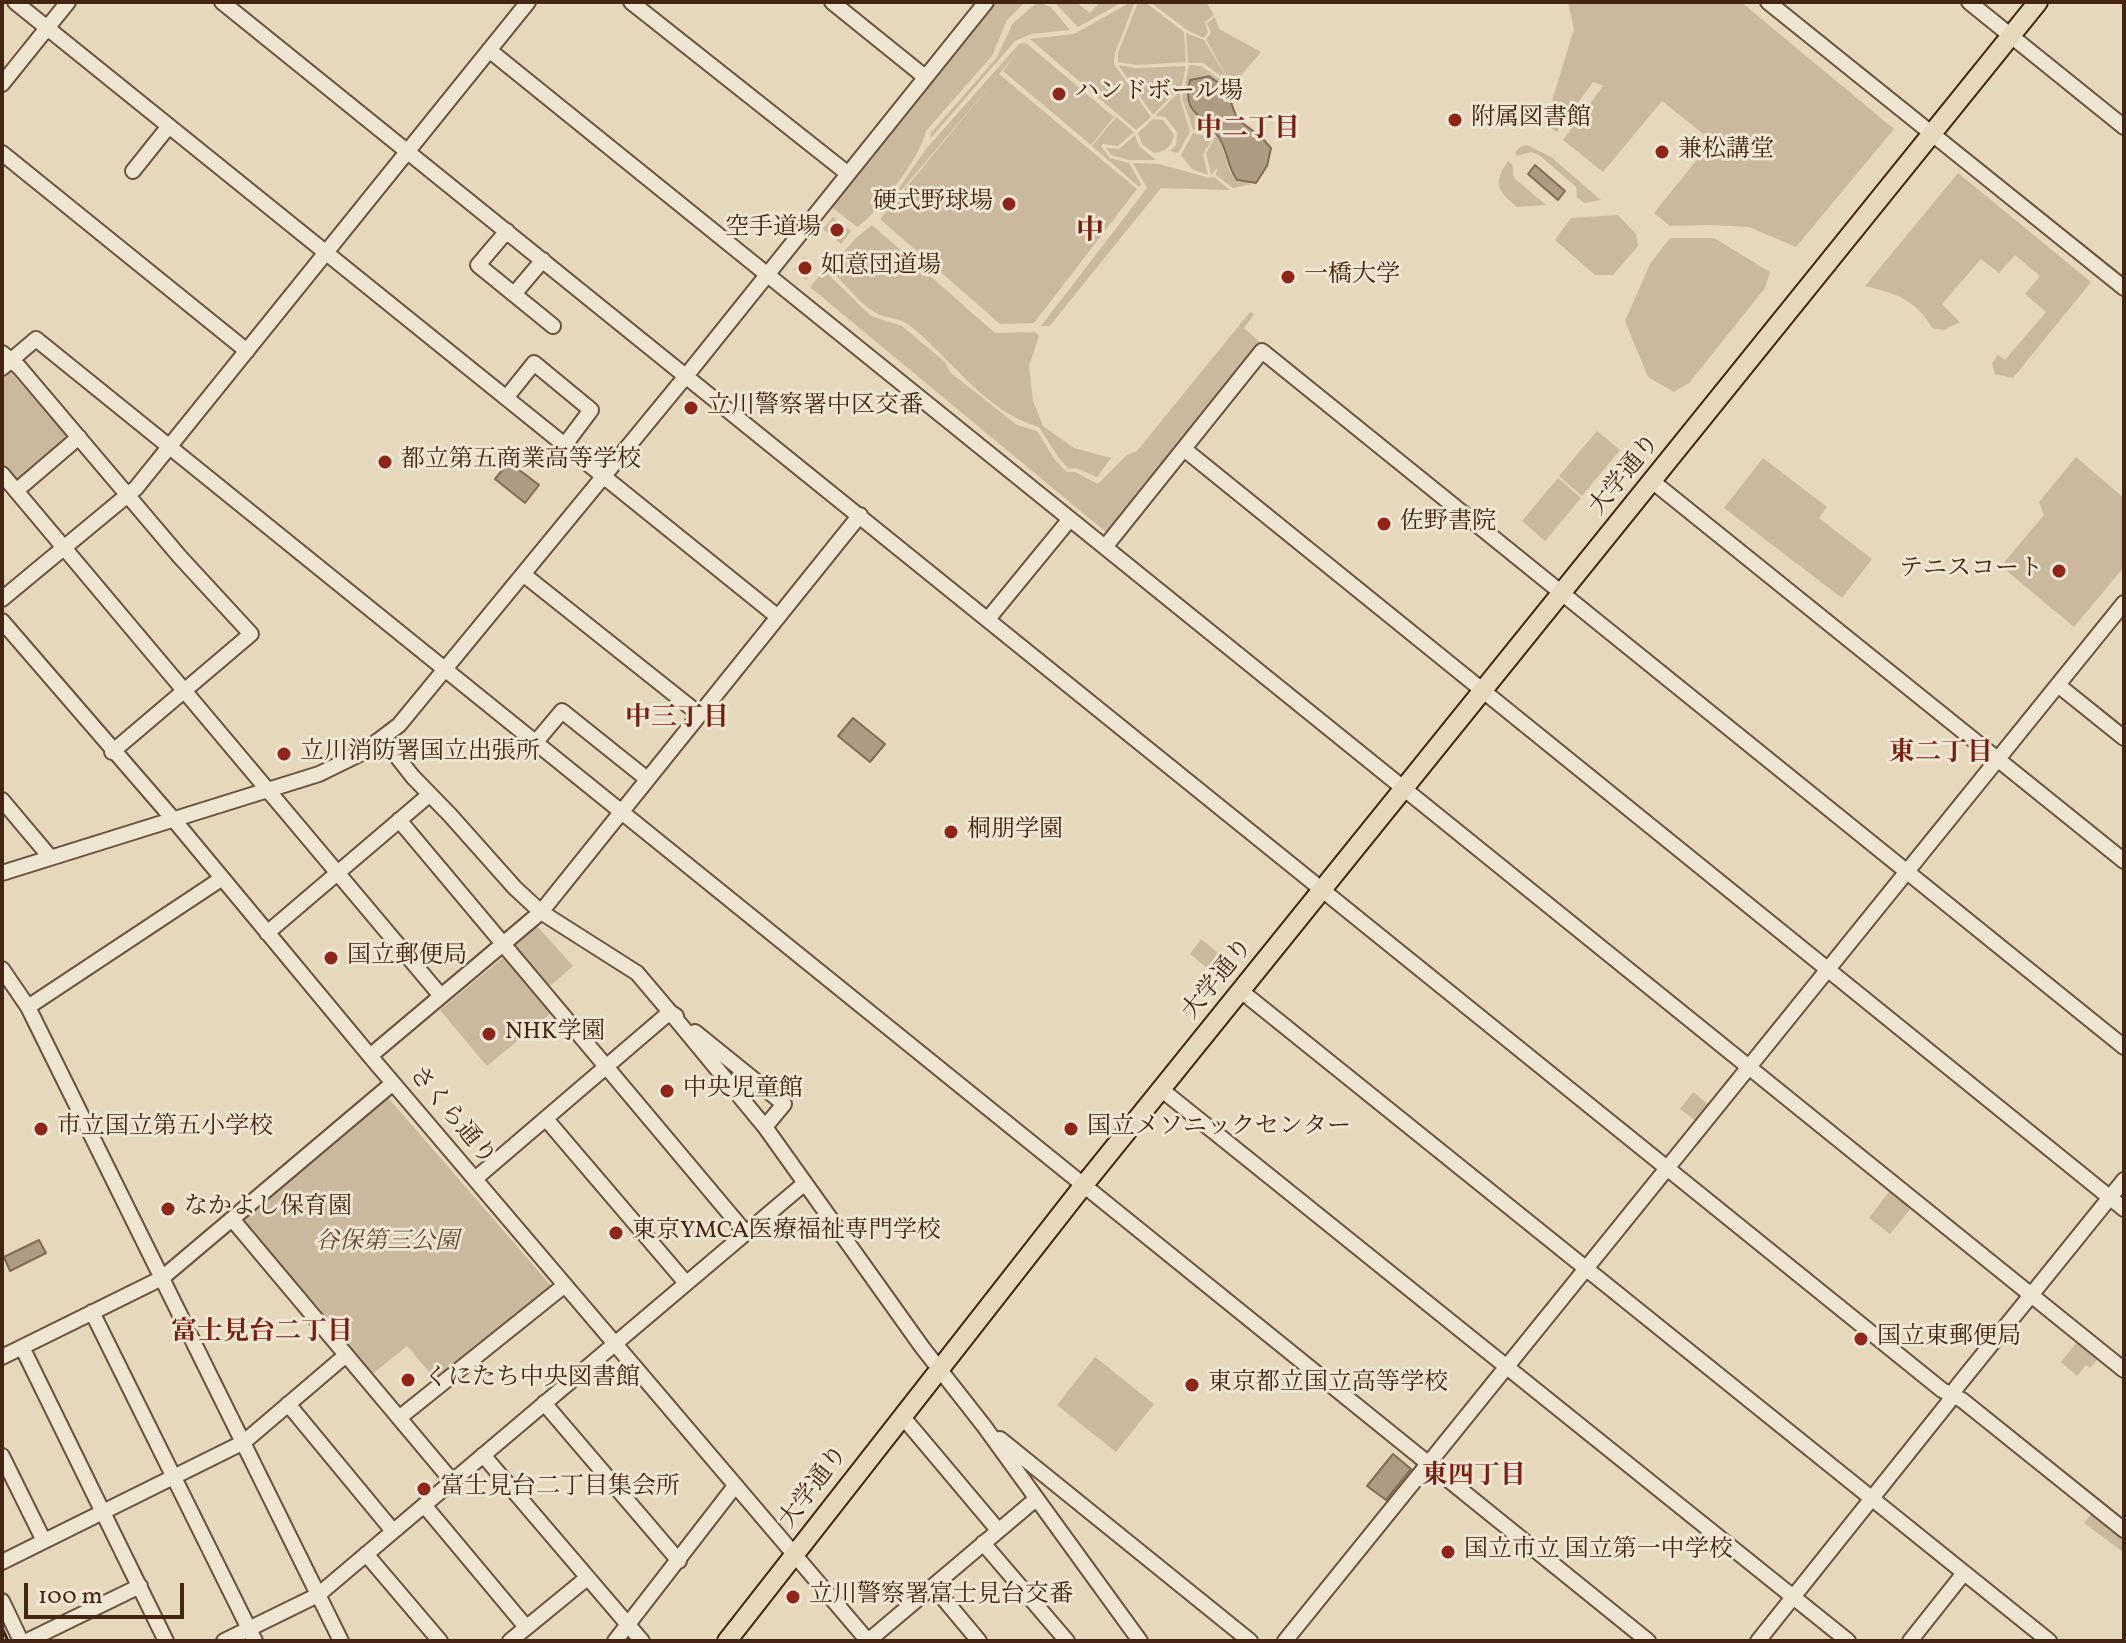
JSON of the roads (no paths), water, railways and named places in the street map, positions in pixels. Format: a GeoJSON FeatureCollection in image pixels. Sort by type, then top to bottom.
{"type":"FeatureCollection","features":[{"type":"Feature","properties":{"kind":"main road","name":"大学通り"},"geometry":{"type":"LineString","coordinates":[[2016,39],[2038,2]]}},
{"type":"Feature","properties":{"kind":"main road","name":"大学通り"},"geometry":{"type":"LineString","coordinates":[[727,1641],[795,1557],[803,1541],[905,1420],[2016,39],[2053,2]]}},
{"type":"Feature","properties":{"kind":"street"},"geometry":{"type":"LineString","coordinates":[[15,2],[778,617]]}},
{"type":"Feature","properties":{"kind":"street"},"geometry":{"type":"LineString","coordinates":[[2,84],[68,2]]}},
{"type":"Feature","properties":{"kind":"street"},"geometry":{"type":"LineString","coordinates":[[222,2],[1942,1390],[1952,1394],[2124,1530]]}},
{"type":"Feature","properties":{"kind":"street"},"geometry":{"type":"LineString","coordinates":[[2,599],[127,495],[169,448],[528,2]]}},
{"type":"Feature","properties":{"kind":"street"},"geometry":{"type":"LineString","coordinates":[[631,2],[847,173]]}},
{"type":"Feature","properties":{"kind":"street"},"geometry":{"type":"LineString","coordinates":[[832,2],[925,77]]}},
{"type":"Feature","properties":{"kind":"street"},"geometry":{"type":"LineString","coordinates":[[2,873],[342,764],[383,739],[399,725],[768,275],[984,2]]}},
{"type":"Feature","properties":{"kind":"street"},"geometry":{"type":"LineString","coordinates":[[1768,2],[2124,288]]}},
{"type":"Feature","properties":{"kind":"street"},"geometry":{"type":"LineString","coordinates":[[1969,2],[2124,127]]}},
{"type":"Feature","properties":{"kind":"street"},"geometry":{"type":"LineString","coordinates":[[489,50],[2124,1370]]}},
{"type":"Feature","properties":{"kind":"street"},"geometry":{"type":"LineString","coordinates":[[133,171],[169,126]]}},
{"type":"Feature","properties":{"kind":"street"},"geometry":{"type":"LineString","coordinates":[[2,153],[247,351]]}},
{"type":"Feature","properties":{"kind":"street"},"geometry":{"type":"LineString","coordinates":[[507,231],[478,265],[553,326]]}},
{"type":"Feature","properties":{"kind":"street"},"geometry":{"type":"LineString","coordinates":[[514,294],[543,260]]}},
{"type":"Feature","properties":{"kind":"street"},"geometry":{"type":"LineString","coordinates":[[5,361],[36,339],[1648,1641]]}},
{"type":"Feature","properties":{"kind":"street"},"geometry":{"type":"LineString","coordinates":[[1105,547],[1262,351],[2124,1047]]}},
{"type":"Feature","properties":{"kind":"street"},"geometry":{"type":"LineString","coordinates":[[5,361],[19,367],[127,495],[251,634],[112,752]]}},
{"type":"Feature","properties":{"kind":"street"},"geometry":{"type":"LineString","coordinates":[[506,398],[534,363],[591,410],[564,446]]}},
{"type":"Feature","properties":{"kind":"street"},"geometry":{"type":"LineString","coordinates":[[16,491],[79,437]]}},
{"type":"Feature","properties":{"kind":"street"},"geometry":{"type":"LineString","coordinates":[[1184,449],[2124,1209]]}},
{"type":"Feature","properties":{"kind":"street"},"geometry":{"type":"LineString","coordinates":[[2,474],[441,996]]}},
{"type":"Feature","properties":{"kind":"street"},"geometry":{"type":"LineString","coordinates":[[1656,485],[2124,861]]}},
{"type":"Feature","properties":{"kind":"street"},"geometry":{"type":"LineString","coordinates":[[370,1056],[541,912],[860,515]]}},
{"type":"Feature","properties":{"kind":"street"},"geometry":{"type":"LineString","coordinates":[[988,619],[1070,519]]}},
{"type":"Feature","properties":{"kind":"street"},"geometry":{"type":"LineString","coordinates":[[523,574],[699,714]]}},
{"type":"Feature","properties":{"kind":"street"},"geometry":{"type":"LineString","coordinates":[[1285,1641],[2124,603]]}},
{"type":"Feature","properties":{"kind":"street","name":"さくら通り"},"geometry":{"type":"LineString","coordinates":[[4,626],[174,820],[370,1056],[868,1641]]}},
{"type":"Feature","properties":{"kind":"street"},"geometry":{"type":"LineString","coordinates":[[2058,685],[2124,738]]}},
{"type":"Feature","properties":{"kind":"street"},"geometry":{"type":"LineString","coordinates":[[535,743],[562,711],[647,779]]}},
{"type":"Feature","properties":{"kind":"street"},"geometry":{"type":"LineString","coordinates":[[383,739],[429,795],[515,888],[541,912],[637,973],[670,1012],[765,1127],[1137,1640]]}},
{"type":"Feature","properties":{"kind":"street"},"geometry":{"type":"LineString","coordinates":[[267,933],[429,795]]}},
{"type":"Feature","properties":{"kind":"street"},"geometry":{"type":"LineString","coordinates":[[2,800],[50,857]]}},
{"type":"Feature","properties":{"kind":"street"},"geometry":{"type":"LineString","coordinates":[[399,820],[745,1232]]}},
{"type":"Feature","properties":{"kind":"street"},"geometry":{"type":"LineString","coordinates":[[28,1007],[221,879]]}},
{"type":"Feature","properties":{"kind":"street"},"geometry":{"type":"LineString","coordinates":[[2,969],[28,1007],[341,1641]]}},
{"type":"Feature","properties":{"kind":"street"},"geometry":{"type":"LineString","coordinates":[[1245,995],[2049,1641]]}},
{"type":"Feature","properties":{"kind":"street"},"geometry":{"type":"LineString","coordinates":[[475,1179],[670,1012]]}},
{"type":"Feature","properties":{"kind":"street"},"geometry":{"type":"LineString","coordinates":[[670,1012],[784,1104],[765,1127]]}},
{"type":"Feature","properties":{"kind":"street"},"geometry":{"type":"LineString","coordinates":[[2,1357],[162,1278],[393,1083]]}},
{"type":"Feature","properties":{"kind":"street"},"geometry":{"type":"LineString","coordinates":[[1167,1093],[1848,1641]]}},
{"type":"Feature","properties":{"kind":"street"},"geometry":{"type":"LineString","coordinates":[[546,1119],[686,1283]]}},
{"type":"Feature","properties":{"kind":"street"},"geometry":{"type":"LineString","coordinates":[[1758,1641],[2124,1180]]}},
{"type":"Feature","properties":{"kind":"street"},"geometry":{"type":"LineString","coordinates":[[224,1641],[251,1635],[318,1595],[805,1183]]}},
{"type":"Feature","properties":{"kind":"street"},"geometry":{"type":"LineString","coordinates":[[232,1219],[452,1481]]}},
{"type":"Feature","properties":{"kind":"street"},"geometry":{"type":"LineString","coordinates":[[399,1418],[565,1285]]}},
{"type":"Feature","properties":{"kind":"street"},"geometry":{"type":"LineString","coordinates":[[92,1312],[251,1635]]}},
{"type":"Feature","properties":{"kind":"street"},"geometry":{"type":"LineString","coordinates":[[22,1347],[166,1641]]}},
{"type":"Feature","properties":{"kind":"street"},"geometry":{"type":"LineString","coordinates":[[2,1562],[244,1442],[346,1355]]}},
{"type":"Feature","properties":{"kind":"street"},"geometry":{"type":"LineString","coordinates":[[544,1403],[679,1561]]}},
{"type":"Feature","properties":{"kind":"street"},"geometry":{"type":"LineString","coordinates":[[288,1404],[393,1531]]}},
{"type":"Feature","properties":{"kind":"street"},"geometry":{"type":"LineString","coordinates":[[905,1420],[998,1530]]}},
{"type":"Feature","properties":{"kind":"street"},"geometry":{"type":"LineString","coordinates":[[984,1426],[1250,1641]]}},
{"type":"Feature","properties":{"kind":"street"},"geometry":{"type":"LineString","coordinates":[[483,1455],[642,1641]]}},
{"type":"Feature","properties":{"kind":"street"},"geometry":{"type":"LineString","coordinates":[[2,1456],[44,1541]]}},
{"type":"Feature","properties":{"kind":"street"},"geometry":{"type":"LineString","coordinates":[[615,1641],[735,1486]]}},
{"type":"Feature","properties":{"kind":"street"},"geometry":{"type":"LineString","coordinates":[[868,1641],[1036,1499]]}},
{"type":"Feature","properties":{"kind":"street"},"geometry":{"type":"LineString","coordinates":[[424,1505],[526,1627]]}},
{"type":"Feature","properties":{"kind":"street"},"geometry":{"type":"LineString","coordinates":[[983,1543],[1067,1641]]}},
{"type":"Feature","properties":{"kind":"street"},"geometry":{"type":"LineString","coordinates":[[366,1554],[440,1641]]}},
{"type":"Feature","properties":{"kind":"street"},"geometry":{"type":"LineString","coordinates":[[1910,1641],[1964,1573]]}},
{"type":"Feature","properties":{"kind":"street"},"geometry":{"type":"LineString","coordinates":[[510,1641],[587,1578]]}},
{"type":"Feature","properties":{"kind":"street"},"geometry":{"type":"LineString","coordinates":[[27,1641],[140,1586]]}},
{"type":"Feature","properties":{"kind":"street"},"geometry":{"type":"LineString","coordinates":[[933,1586],[979,1641]]}},
{"type":"Feature","properties":{"kind":"street"},"geometry":{"type":"LineString","coordinates":[[2,1601],[21,1641]]}},
{"type":"Feature","properties":{"kind":"railway"},"geometry":{"type":"LineString","coordinates":[[2,1628],[8,1641]]}},
{"type":"Feature","properties":{"kind":"place","name":"ハンドボール場"},"geometry":{"type":"Point","coordinates":[1059,94]}},
{"type":"Feature","properties":{"kind":"place","name":"附属図書館"},"geometry":{"type":"Point","coordinates":[1455,120]}},
{"type":"Feature","properties":{"kind":"place","name":"兼松講堂"},"geometry":{"type":"Point","coordinates":[1662,152]}},
{"type":"Feature","properties":{"kind":"place","name":"硬式野球場"},"geometry":{"type":"Point","coordinates":[1009,204]}},
{"type":"Feature","properties":{"kind":"place","name":"空手道場"},"geometry":{"type":"Point","coordinates":[837,230]}},
{"type":"Feature","properties":{"kind":"place","name":"如意団道場"},"geometry":{"type":"Point","coordinates":[805,268]}},
{"type":"Feature","properties":{"kind":"place","name":"一橋大学"},"geometry":{"type":"Point","coordinates":[1288,277]}},
{"type":"Feature","properties":{"kind":"place","name":"立川警察署中区交番"},"geometry":{"type":"Point","coordinates":[691,408]}},
{"type":"Feature","properties":{"kind":"place","name":"都立第五商業高等学校"},"geometry":{"type":"Point","coordinates":[385,462]}},
{"type":"Feature","properties":{"kind":"place","name":"佐野書院"},"geometry":{"type":"Point","coordinates":[1384,524]}},
{"type":"Feature","properties":{"kind":"place","name":"テニスコート"},"geometry":{"type":"Point","coordinates":[2059,571]}},
{"type":"Feature","properties":{"kind":"place","name":"立川消防署国立出張所"},"geometry":{"type":"Point","coordinates":[284,754]}},
{"type":"Feature","properties":{"kind":"place","name":"桐朋学園"},"geometry":{"type":"Point","coordinates":[951,832]}},
{"type":"Feature","properties":{"kind":"place","name":"国立郵便局"},"geometry":{"type":"Point","coordinates":[331,958]}},
{"type":"Feature","properties":{"kind":"place","name":"NHK学園"},"geometry":{"type":"Point","coordinates":[489,1034]}},
{"type":"Feature","properties":{"kind":"place","name":"中央児童館"},"geometry":{"type":"Point","coordinates":[667,1091]}},
{"type":"Feature","properties":{"kind":"place","name":"市立国立第五小学校"},"geometry":{"type":"Point","coordinates":[41,1129]}},
{"type":"Feature","properties":{"kind":"place","name":"国立メソニックセンター"},"geometry":{"type":"Point","coordinates":[1071,1129]}},
{"type":"Feature","properties":{"kind":"place","name":"なかよし保育園"},"geometry":{"type":"Point","coordinates":[168,1209]}},
{"type":"Feature","properties":{"kind":"place","name":"東京YMCA医療福祉専門学校"},"geometry":{"type":"Point","coordinates":[616,1233]}},
{"type":"Feature","properties":{"kind":"place","name":"国立東郵便局"},"geometry":{"type":"Point","coordinates":[1861,1339]}},
{"type":"Feature","properties":{"kind":"place","name":"くにたち中央図書館"},"geometry":{"type":"Point","coordinates":[408,1380]}},
{"type":"Feature","properties":{"kind":"place","name":"東京都立国立高等学校"},"geometry":{"type":"Point","coordinates":[1192,1385]}},
{"type":"Feature","properties":{"kind":"place","name":"富士見台二丁目集会所"},"geometry":{"type":"Point","coordinates":[424,1489]}},
{"type":"Feature","properties":{"kind":"place","name":"国立市立 国立第一中学校"},"geometry":{"type":"Point","coordinates":[1448,1552]}},
{"type":"Feature","properties":{"kind":"place","name":"立川警察署富士見台交番"},"geometry":{"type":"Point","coordinates":[793,1597]}},
{"type":"Feature","properties":{"kind":"district","name":"中二丁目"},"geometry":{"type":"Point","coordinates":[1248,131]}},
{"type":"Feature","properties":{"kind":"district","name":"中"},"geometry":{"type":"Point","coordinates":[1090,234]}},
{"type":"Feature","properties":{"kind":"district","name":"中三丁目"},"geometry":{"type":"Point","coordinates":[677,720]}},
{"type":"Feature","properties":{"kind":"district","name":"東二丁目"},"geometry":{"type":"Point","coordinates":[1941,755]}},
{"type":"Feature","properties":{"kind":"district","name":"富士見台二丁目"},"geometry":{"type":"Point","coordinates":[262,1334]}},
{"type":"Feature","properties":{"kind":"district","name":"東四丁目"},"geometry":{"type":"Point","coordinates":[1474,1478]}},
{"type":"Feature","properties":{"kind":"park label","name":"谷保第三公園"},"geometry":{"type":"Point","coordinates":[387,1244]}}]}
